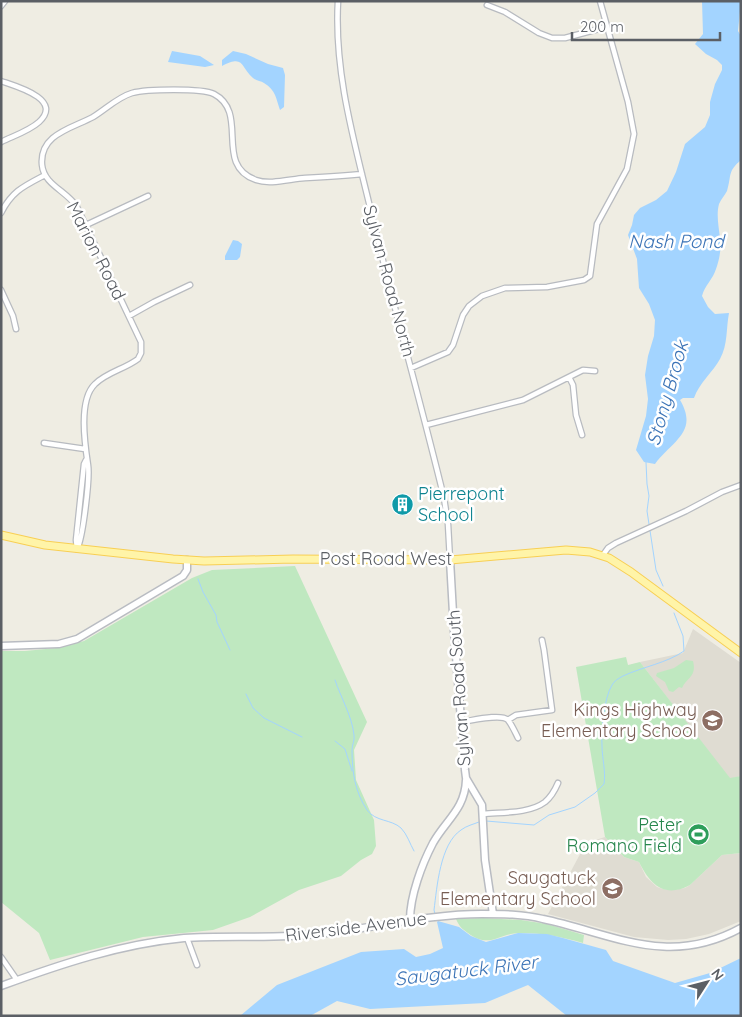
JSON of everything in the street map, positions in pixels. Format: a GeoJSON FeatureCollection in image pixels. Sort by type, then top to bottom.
{"type":"FeatureCollection","features":[{"type":"Feature","properties":{"kind":"main road","name":"Post Road West"},"geometry":{"type":"LineString","coordinates":[[1,535],[27,542],[77,549],[187,560],[450,560],[566,550],[590,552],[603,555],[644,581],[741,653]]}},
{"type":"Feature","properties":{"kind":"street"},"geometry":{"type":"LineString","coordinates":[[1,6],[5,1]]}},
{"type":"Feature","properties":{"kind":"street","name":"Sylvan Road North"},"geometry":{"type":"LineString","coordinates":[[338,1],[338,39],[350,122],[380,252],[446,507],[450,560]]}},
{"type":"Feature","properties":{"kind":"street"},"geometry":{"type":"LineString","coordinates":[[411,368],[448,352],[453,345],[463,315],[469,306],[482,296],[504,288],[547,287],[584,280],[590,276],[597,224],[627,169],[634,134],[628,102],[600,1]]}},
{"type":"Feature","properties":{"kind":"street"},"geometry":{"type":"LineString","coordinates":[[487,5],[505,12],[539,33],[552,38],[565,38],[606,27]]}},
{"type":"Feature","properties":{"kind":"street"},"geometry":{"type":"LineString","coordinates":[[1,80],[34,93],[44,104],[45,110],[43,118],[34,126],[1,142]]}},
{"type":"Feature","properties":{"kind":"street"},"geometry":{"type":"LineString","coordinates":[[1,213],[15,192],[45,176],[42,164],[43,153],[52,138],[60,131],[91,118],[132,93],[143,91],[199,90],[216,95],[223,100],[230,112],[232,143],[236,162],[243,172],[255,180],[285,180],[362,174]]}},
{"type":"Feature","properties":{"kind":"street","name":"Marion Road"},"geometry":{"type":"LineString","coordinates":[[45,176],[73,200],[141,342],[141,353],[138,359],[101,379],[90,389],[85,411],[86,460],[76,540],[77,549]]}},
{"type":"Feature","properties":{"kind":"street"},"geometry":{"type":"LineString","coordinates":[[86,225],[148,196]]}},
{"type":"Feature","properties":{"kind":"street"},"geometry":{"type":"LineString","coordinates":[[129,316],[154,302],[190,286]]}},
{"type":"Feature","properties":{"kind":"street"},"geometry":{"type":"LineString","coordinates":[[1,290],[13,316],[16,329]]}},
{"type":"Feature","properties":{"kind":"street"},"geometry":{"type":"LineString","coordinates":[[426,425],[523,400],[583,370],[594,371]]}},
{"type":"Feature","properties":{"kind":"street"},"geometry":{"type":"LineString","coordinates":[[569,377],[582,435]]}},
{"type":"Feature","properties":{"kind":"street"},"geometry":{"type":"LineString","coordinates":[[44,443],[86,449]]}},
{"type":"Feature","properties":{"kind":"street"},"geometry":{"type":"LineString","coordinates":[[603,555],[612,545],[686,512],[718,494],[741,485]]}},
{"type":"Feature","properties":{"kind":"street"},"geometry":{"type":"LineString","coordinates":[[1,646],[59,644],[77,639],[183,576],[187,570],[187,560]]}},
{"type":"Feature","properties":{"kind":"street","name":"Sylvan Road South"},"geometry":{"type":"LineString","coordinates":[[450,560],[453,625],[466,778],[481,802],[485,860],[493,914]]}},
{"type":"Feature","properties":{"kind":"street"},"geometry":{"type":"LineString","coordinates":[[508,720],[516,715],[552,710],[542,640]]}},
{"type":"Feature","properties":{"kind":"street"},"geometry":{"type":"LineString","coordinates":[[461,722],[496,717],[504,718],[508,720],[518,738]]}},
{"type":"Feature","properties":{"kind":"street"},"geometry":{"type":"LineString","coordinates":[[463,800],[466,778]]}},
{"type":"Feature","properties":{"kind":"street"},"geometry":{"type":"LineString","coordinates":[[410,920],[415,889],[430,850],[463,800],[469,796],[474,797],[483,816],[522,810],[537,807],[546,802],[558,783]]}},
{"type":"Feature","properties":{"kind":"street","name":"Riverside Avenue"},"geometry":{"type":"LineString","coordinates":[[1,986],[101,952],[157,942],[187,938],[306,935],[436,916],[516,914],[542,918],[616,940],[650,946],[672,947],[702,942],[741,928]]}},
{"type":"Feature","properties":{"kind":"street"},"geometry":{"type":"LineString","coordinates":[[187,938],[197,965]]}},
{"type":"Feature","properties":{"kind":"street"},"geometry":{"type":"LineString","coordinates":[[1,957],[17,980]]}},
{"type":"Feature","properties":{"kind":"shaded area","name":"Kings Highway Elementary School"},"geometry":{"type":"Polygon","coordinates":[[[693,629],[741,663],[741,776],[730,779],[640,662],[683,653],[693,629]]]}},
{"type":"Feature","properties":{"kind":"shaded area","name":"Saugatuck Elementary School"},"geometry":{"type":"Polygon","coordinates":[[[605,837],[624,857],[639,862],[646,877],[657,887],[663,889],[685,888],[722,855],[741,853],[741,921],[709,934],[686,939],[668,940],[634,937],[548,914],[586,843],[605,837]]]}},
{"type":"Feature","properties":{"kind":"green space"},"geometry":{"type":"Polygon","coordinates":[[[295,566],[367,722],[354,750],[356,780],[374,820],[376,846],[372,854],[341,876],[299,890],[250,917],[213,930],[143,937],[50,960],[39,933],[1,902],[1,651],[56,648],[84,641],[192,578],[212,570],[295,566]]]}},
{"type":"Feature","properties":{"kind":"green space"},"geometry":{"type":"Polygon","coordinates":[[[626,657],[628,665],[640,662],[730,778],[741,776],[741,853],[722,855],[690,885],[681,889],[665,890],[653,883],[639,862],[624,857],[605,837],[576,667],[626,657]]]}},
{"type":"Feature","properties":{"kind":"green space"},"geometry":{"type":"Polygon","coordinates":[[[686,660],[693,661],[693,674],[682,688],[679,687],[673,692],[669,691],[665,682],[656,676],[657,673],[674,668],[686,660]]]}},
{"type":"Feature","properties":{"kind":"green space"},"geometry":{"type":"Polygon","coordinates":[[[456,919],[521,920],[547,924],[584,935],[583,943],[530,933],[514,933],[495,939],[483,940],[464,930],[456,919]]]}},
{"type":"Feature","properties":{"kind":"water","name":"Nash Pond"},"geometry":{"type":"Polygon","coordinates":[[[702,1],[741,1],[738,31],[741,36],[741,160],[732,171],[727,191],[719,204],[718,217],[721,246],[719,258],[715,273],[702,296],[708,307],[715,314],[729,313],[723,354],[699,387],[694,398],[683,398],[680,400],[685,411],[685,428],[655,464],[644,462],[636,450],[646,416],[648,399],[645,375],[654,336],[655,320],[649,304],[639,288],[637,259],[628,235],[634,215],[640,208],[656,200],[667,191],[676,172],[685,144],[705,127],[710,115],[710,102],[715,84],[722,70],[722,65],[695,44],[703,34],[702,1]]]}},
{"type":"Feature","properties":{"kind":"water"},"geometry":{"type":"Polygon","coordinates":[[[172,51],[200,56],[214,65],[205,67],[168,62],[172,51]]]}},
{"type":"Feature","properties":{"kind":"water"},"geometry":{"type":"Polygon","coordinates":[[[233,51],[283,68],[285,75],[284,107],[280,110],[271,89],[253,78],[241,63],[235,61],[222,66],[222,60],[233,51]]]}},
{"type":"Feature","properties":{"kind":"water"},"geometry":{"type":"Polygon","coordinates":[[[233,240],[242,244],[240,257],[237,260],[225,260],[225,256],[233,240]]]}},
{"type":"Feature","properties":{"kind":"water","name":"Saugatuck River"},"geometry":{"type":"Polygon","coordinates":[[[438,921],[459,927],[471,936],[486,942],[518,933],[547,934],[563,938],[606,950],[613,961],[675,983],[710,973],[741,958],[741,1016],[567,1016],[528,985],[485,1003],[370,1009],[337,1001],[310,1016],[240,1016],[277,985],[361,952],[404,949],[416,957],[430,954],[443,948],[438,921]]]}},
{"type":"Feature","properties":{"kind":"waterway","name":"Stony Brook"},"geometry":{"type":"LineString","coordinates":[[646,462],[649,496],[647,511],[656,570],[663,586]]}},
{"type":"Feature","properties":{"kind":"waterway"},"geometry":{"type":"LineString","coordinates":[[198,579],[216,615],[217,622],[230,650]]}},
{"type":"Feature","properties":{"kind":"waterway","name":"Stony Brook"},"geometry":{"type":"LineString","coordinates":[[486,821],[534,825],[549,815],[575,807],[604,784],[602,732],[609,691],[614,682],[621,677],[670,659],[684,651],[683,636],[674,613]]}},
{"type":"Feature","properties":{"kind":"waterway"},"geometry":{"type":"LineString","coordinates":[[335,680],[353,728],[352,750],[355,782],[363,803],[367,810],[375,817],[401,828],[414,851]]}},
{"type":"Feature","properties":{"kind":"waterway"},"geometry":{"type":"LineString","coordinates":[[246,694],[253,708],[264,718],[302,737]]}},
{"type":"Feature","properties":{"kind":"waterway"},"geometry":{"type":"LineString","coordinates":[[335,741],[345,749],[352,771]]}},
{"type":"Feature","properties":{"kind":"waterway","name":"Stony Brook"},"geometry":{"type":"LineString","coordinates":[[435,914],[438,878],[448,845],[461,830],[479,822]]}},
{"type":"Feature","properties":{"kind":"place","name":"Pierrepont School"},"geometry":{"type":"Point","coordinates":[402,504]}},
{"type":"Feature","properties":{"kind":"place","name":"Kings Highway Elementary School"},"geometry":{"type":"Point","coordinates":[713,720]}},
{"type":"Feature","properties":{"kind":"place","name":"Peter Romano Field"},"geometry":{"type":"Point","coordinates":[698,835]}},
{"type":"Feature","properties":{"kind":"place","name":"Saugatuck Elementary School"},"geometry":{"type":"Point","coordinates":[612,888]}}]}
